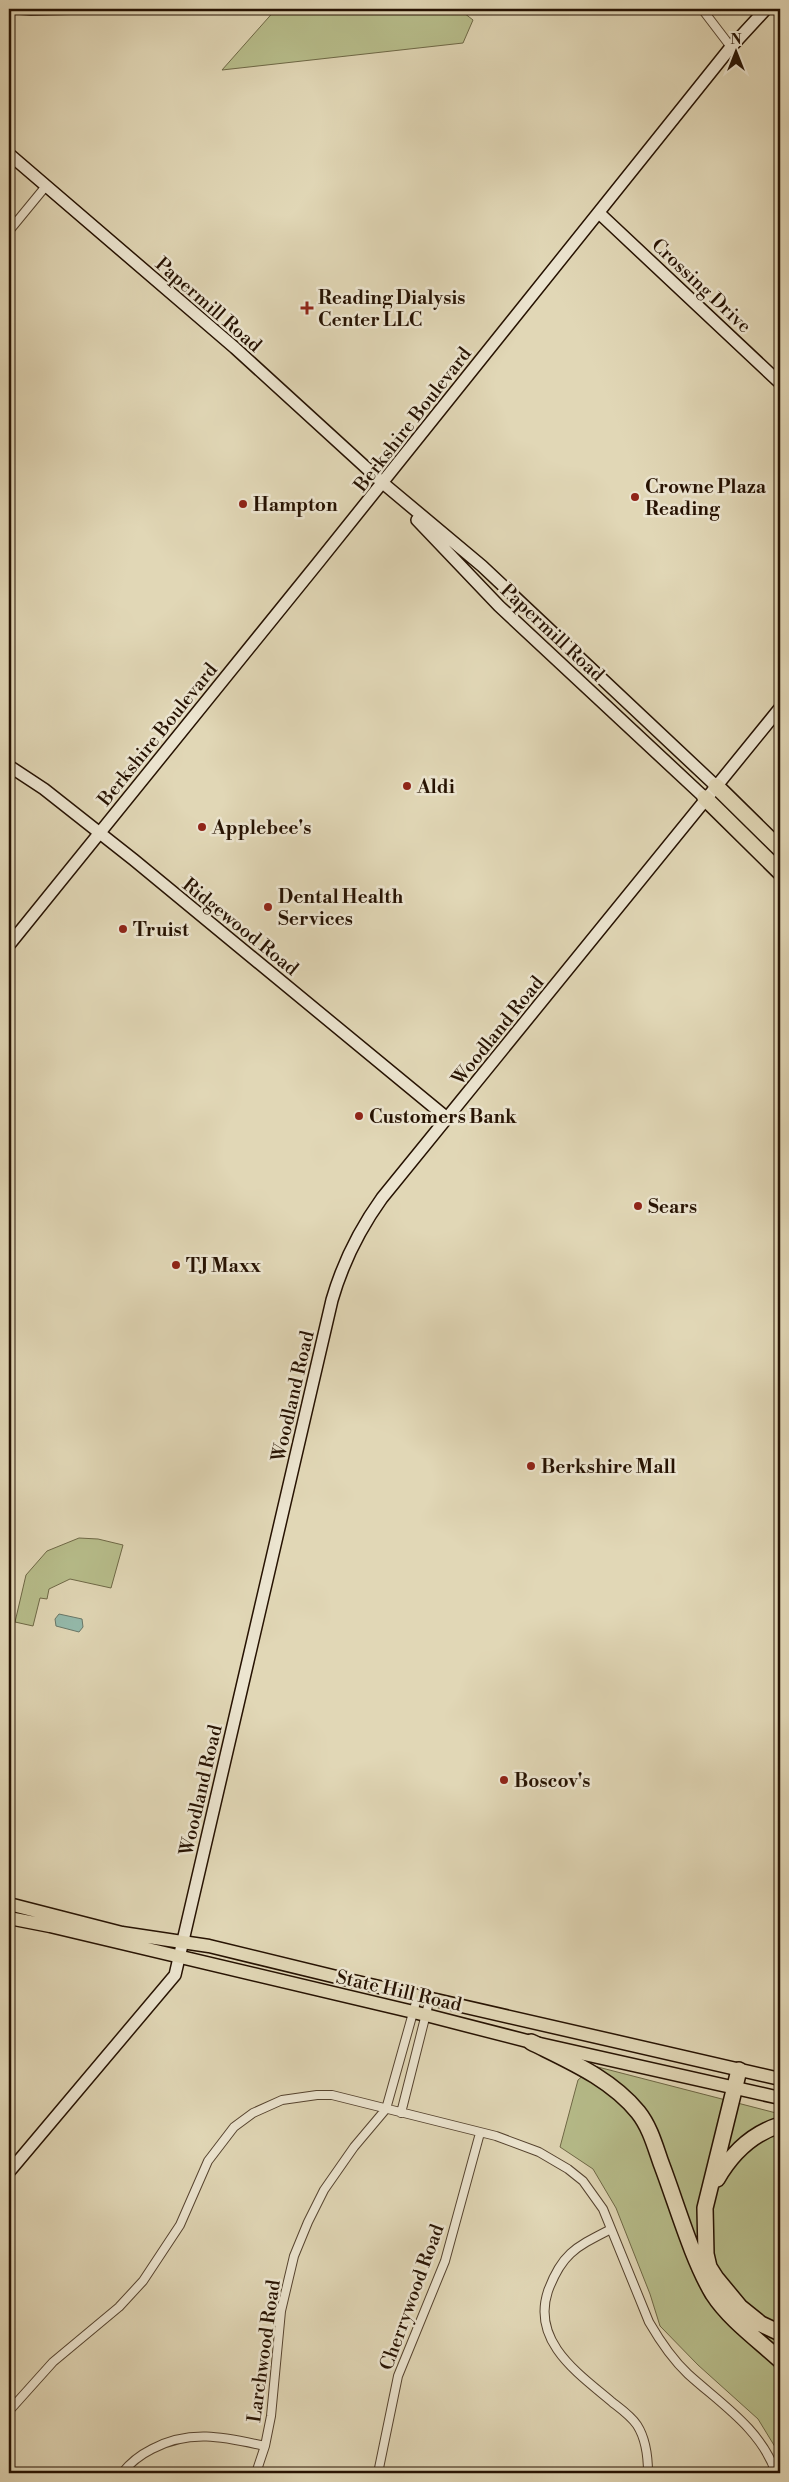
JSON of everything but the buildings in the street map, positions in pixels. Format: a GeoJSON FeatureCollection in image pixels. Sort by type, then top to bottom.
{"type":"FeatureCollection","features":[{"type":"Feature","properties":{"kind":"highway"},"geometry":{"type":"LineString","coordinates":[[716,786],[780,850]]}},
{"type":"Feature","properties":{"kind":"highway"},"geometry":{"type":"LineString","coordinates":[[705,798],[780,872]]}},
{"type":"Feature","properties":{"kind":"highway"},"geometry":{"type":"LineString","coordinates":[[531,2042],[595,2075],[617,2091],[638,2112],[652,2138],[708,2285],[719,2301],[780,2360]]}},
{"type":"Feature","properties":{"kind":"highway"},"geometry":{"type":"LineString","coordinates":[[734,2069],[709,2194],[704,2231],[709,2267],[740,2307],[761,2324],[780,2333]]}},
{"type":"Feature","properties":{"kind":"highway"},"geometry":{"type":"LineString","coordinates":[[695,2254],[698,2201],[730,2086]]}},
{"type":"Feature","properties":{"kind":"highway"},"geometry":{"type":"LineString","coordinates":[[709,2194],[725,2164],[742,2146],[764,2130],[780,2125]]}},
{"type":"Feature","properties":{"kind":"main road","name":"Berkshire Boulevard"},"geometry":{"type":"LineString","coordinates":[[9,944],[384,484],[536,289],[731,47],[766,9]]}},
{"type":"Feature","properties":{"kind":"main road","name":"Papermill Road"},"geometry":{"type":"LineString","coordinates":[[9,154],[235,348],[384,484],[482,566],[716,786]]}},
{"type":"Feature","properties":{"kind":"main road","name":"Crossing Drive"},"geometry":{"type":"LineString","coordinates":[[599,213],[780,383]]}},
{"type":"Feature","properties":{"kind":"main road","name":"Papermill Road"},"geometry":{"type":"LineString","coordinates":[[384,484],[499,606],[705,798]]}},
{"type":"Feature","properties":{"kind":"main road","name":"Woodland Road"},"geometry":{"type":"LineString","coordinates":[[9,2172],[174,1975],[338,1279],[350,1248],[366,1220],[447,1118],[780,708]]}},
{"type":"Feature","properties":{"kind":"main road","name":"Ridgewood Road"},"geometry":{"type":"LineString","coordinates":[[9,766],[44,788],[100,833],[447,1118]]}},
{"type":"Feature","properties":{"kind":"main road","name":"State Hill Road"},"geometry":{"type":"LineString","coordinates":[[9,1904],[122,1933],[219,1948],[780,2079]]}},
{"type":"Feature","properties":{"kind":"main road","name":"State Hill Road"},"geometry":{"type":"LineString","coordinates":[[9,1918],[420,2013],[531,2042],[780,2098]]}},
{"type":"Feature","properties":{"kind":"street"},"geometry":{"type":"LineString","coordinates":[[9,9],[30,11],[109,9]]}},
{"type":"Feature","properties":{"kind":"street"},"geometry":{"type":"LineString","coordinates":[[702,9],[731,47]]}},
{"type":"Feature","properties":{"kind":"street"},"geometry":{"type":"LineString","coordinates":[[9,231],[46,186]]}},
{"type":"Feature","properties":{"kind":"street"},"geometry":{"type":"LineString","coordinates":[[401,2112],[424,1997]]}},
{"type":"Feature","properties":{"kind":"street"},"geometry":{"type":"LineString","coordinates":[[388,2109],[424,1997]]}},
{"type":"Feature","properties":{"kind":"street"},"geometry":{"type":"LineString","coordinates":[[9,2411],[53,2362],[120,2307],[143,2281],[180,2225],[208,2161],[234,2127],[269,2105],[299,2096],[340,2096],[521,2144],[551,2158],[583,2181],[603,2209],[649,2322],[659,2338],[687,2372],[749,2428],[765,2448],[776,2473]]}},
{"type":"Feature","properties":{"kind":"street","name":"Larchwood Road"},"geometry":{"type":"LineString","coordinates":[[256,2473],[265,2446],[274,2394],[281,2311],[301,2238],[318,2201],[332,2177],[388,2109]]}},
{"type":"Feature","properties":{"kind":"street","name":"Cherrywood Road"},"geometry":{"type":"LineString","coordinates":[[378,2473],[398,2376],[445,2261],[480,2133]]}},
{"type":"Feature","properties":{"kind":"street"},"geometry":{"type":"LineString","coordinates":[[611,2229],[583,2244],[564,2258],[554,2275],[547,2296],[545,2314],[548,2333],[556,2351],[569,2365],[637,2425],[644,2441],[648,2473]]}},
{"type":"Feature","properties":{"kind":"street"},"geometry":{"type":"LineString","coordinates":[[122,2473],[128,2465],[146,2452],[182,2437],[218,2436],[265,2446]]}},
{"type":"Feature","properties":{"kind":"green space"},"geometry":{"type":"Polygon","coordinates":[[[276,9],[459,9],[473,20],[463,43],[222,70],[276,9]]]}},
{"type":"Feature","properties":{"kind":"green space"},"geometry":{"type":"Polygon","coordinates":[[[79,1538],[98,1539],[123,1545],[111,1588],[70,1579],[49,1589],[47,1599],[40,1598],[33,1626],[15,1622],[26,1575],[47,1551],[79,1538]]]}},
{"type":"Feature","properties":{"kind":"green space"},"geometry":{"type":"Polygon","coordinates":[[[594,2066],[780,2114],[780,2455],[758,2419],[698,2365],[660,2326],[650,2294],[616,2208],[593,2169],[560,2147],[578,2080],[594,2066]]]}},
{"type":"Feature","properties":{"kind":"shaded area"},"geometry":{"type":"Polygon","coordinates":[[[59,1614],[82,1619],[83,1627],[79,1632],[56,1626],[55,1619],[59,1614]]]}},
{"type":"Feature","properties":{"kind":"place","name":"Reading Dialysis Center LLC"},"geometry":{"type":"Point","coordinates":[307,308]}},
{"type":"Feature","properties":{"kind":"place","name":"Crowne Plaza Reading"},"geometry":{"type":"Point","coordinates":[635,497]}},
{"type":"Feature","properties":{"kind":"place","name":"Hampton"},"geometry":{"type":"Point","coordinates":[243,504]}},
{"type":"Feature","properties":{"kind":"place","name":"Aldi"},"geometry":{"type":"Point","coordinates":[407,786]}},
{"type":"Feature","properties":{"kind":"place","name":"Applebee's"},"geometry":{"type":"Point","coordinates":[202,827]}},
{"type":"Feature","properties":{"kind":"place","name":"Dental Health Services"},"geometry":{"type":"Point","coordinates":[268,907]}},
{"type":"Feature","properties":{"kind":"place","name":"Truist"},"geometry":{"type":"Point","coordinates":[123,929]}},
{"type":"Feature","properties":{"kind":"place","name":"Customers Bank"},"geometry":{"type":"Point","coordinates":[359,1116]}},
{"type":"Feature","properties":{"kind":"place","name":"Sears"},"geometry":{"type":"Point","coordinates":[638,1206]}},
{"type":"Feature","properties":{"kind":"place","name":"TJ Maxx"},"geometry":{"type":"Point","coordinates":[176,1265]}},
{"type":"Feature","properties":{"kind":"place","name":"Berkshire Mall"},"geometry":{"type":"Point","coordinates":[531,1466]}},
{"type":"Feature","properties":{"kind":"place","name":"Boscov's"},"geometry":{"type":"Point","coordinates":[504,1780]}}]}
